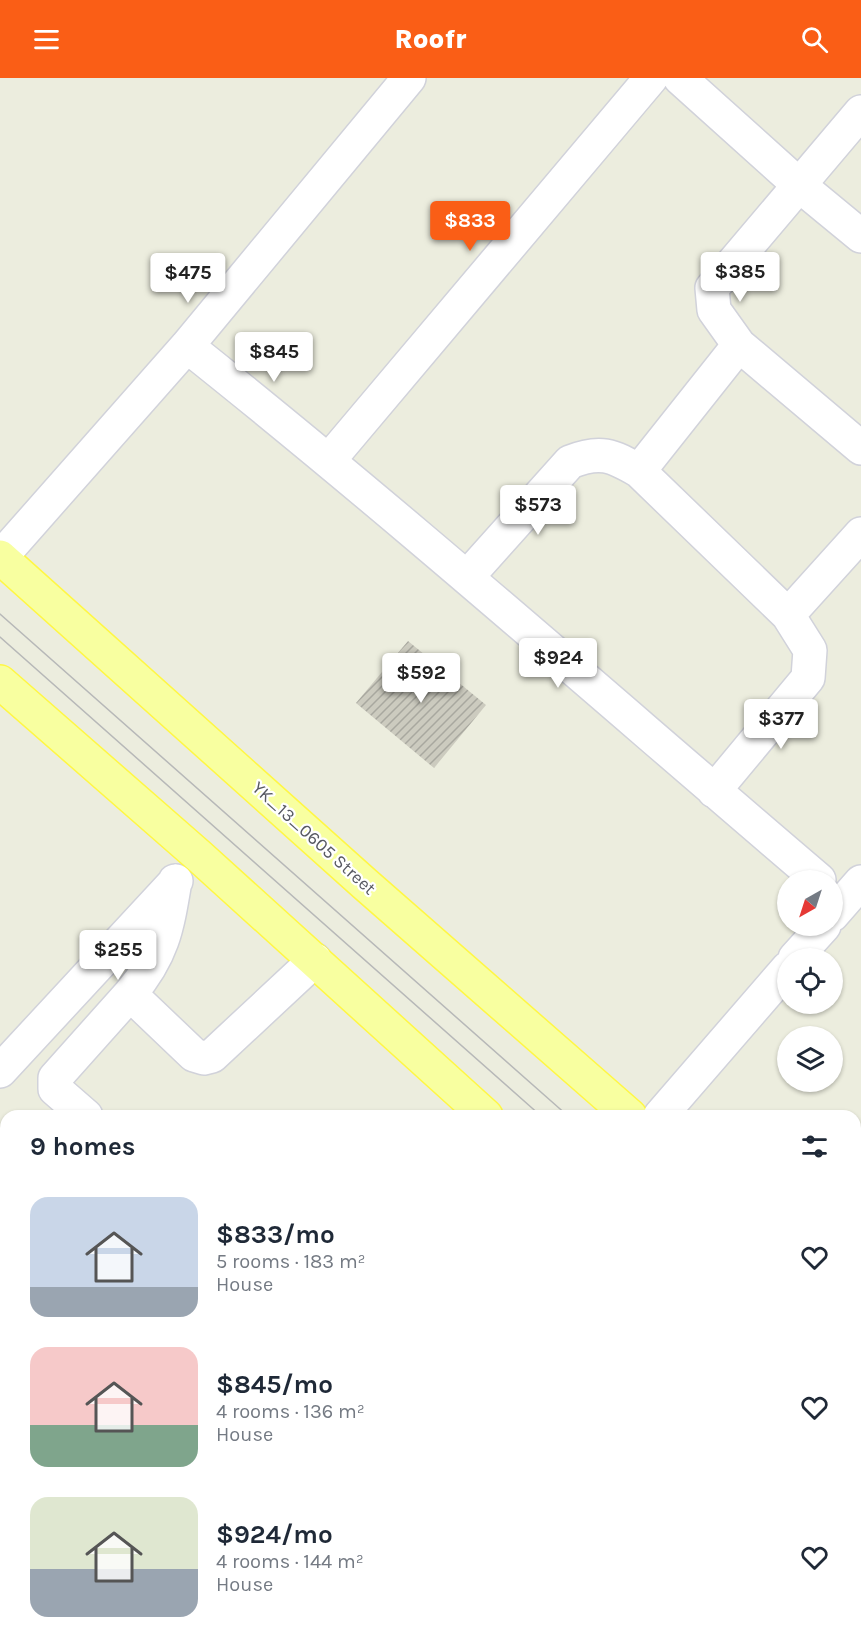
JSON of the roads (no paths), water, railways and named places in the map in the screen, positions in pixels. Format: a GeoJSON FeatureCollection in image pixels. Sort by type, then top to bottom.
{"type":"FeatureCollection","features":[{"type":"Feature","properties":{"kind":"main road","name":"YK_13_0605 Street"},"geometry":{"type":"LineString","coordinates":[[0,558],[364,884],[623,1110]]}},
{"type":"Feature","properties":{"kind":"main road"},"geometry":{"type":"LineString","coordinates":[[0,682],[199,856],[479,1110]]}},
{"type":"Feature","properties":{"kind":"street"},"geometry":{"type":"LineString","coordinates":[[0,558],[187,346],[409,78]]}},
{"type":"Feature","properties":{"kind":"street"},"geometry":{"type":"LineString","coordinates":[[329,460],[651,78]]}},
{"type":"Feature","properties":{"kind":"street"},"geometry":{"type":"LineString","coordinates":[[680,78],[799,185],[861,236]]}},
{"type":"Feature","properties":{"kind":"street"},"geometry":{"type":"LineString","coordinates":[[861,112],[712,288],[714,310],[739,345],[861,448]]}},
{"type":"Feature","properties":{"kind":"street"},"geometry":{"type":"LineString","coordinates":[[639,471],[739,345]]}},
{"type":"Feature","properties":{"kind":"street"},"geometry":{"type":"LineString","coordinates":[[187,346],[468,576],[807,870]]}},
{"type":"Feature","properties":{"kind":"street"},"geometry":{"type":"LineString","coordinates":[[468,576],[570,462],[587,455],[612,455],[639,471],[788,615],[810,650],[808,678],[714,791]]}},
{"type":"Feature","properties":{"kind":"street"},"geometry":{"type":"LineString","coordinates":[[788,615],[861,534]]}},
{"type":"Feature","properties":{"kind":"street"},"geometry":{"type":"LineString","coordinates":[[0,1071],[199,856]]}},
{"type":"Feature","properties":{"kind":"street"},"geometry":{"type":"LineString","coordinates":[[79,1110],[55,1089],[53,1083],[149,972],[165,937],[175,881]]}},
{"type":"Feature","properties":{"kind":"street"},"geometry":{"type":"LineString","coordinates":[[804,948],[815,936]]}},
{"type":"Feature","properties":{"kind":"street"},"geometry":{"type":"LineString","coordinates":[[130,994],[194,1055],[204,1058],[212,1056],[315,960]]}},
{"type":"Feature","properties":{"kind":"street"},"geometry":{"type":"LineString","coordinates":[[665,1110],[777,981]]}},
{"type":"Feature","properties":{"kind":"tram line"},"geometry":{"type":"LineString","coordinates":[[0,614],[561,1110]]}},
{"type":"Feature","properties":{"kind":"tram line"},"geometry":{"type":"LineString","coordinates":[[0,637],[534,1110]]}}]}
